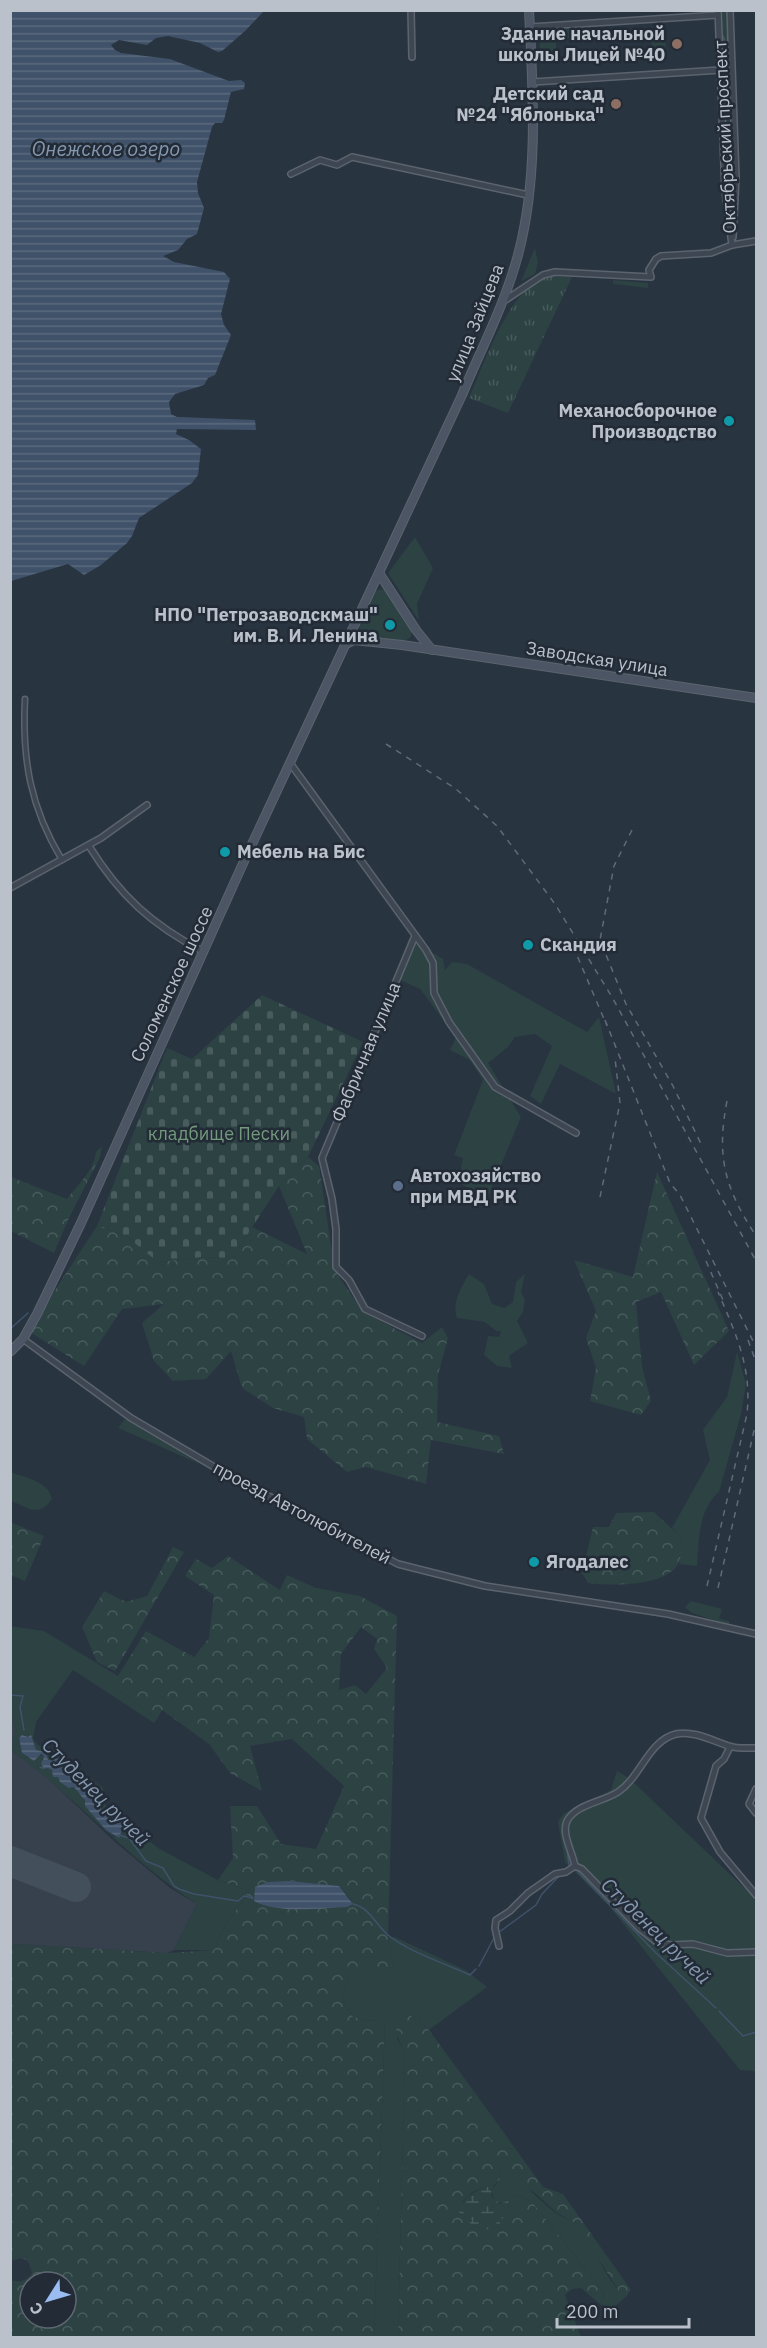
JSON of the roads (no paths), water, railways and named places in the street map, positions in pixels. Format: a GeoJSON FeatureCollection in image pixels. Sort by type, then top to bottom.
{"type":"FeatureCollection","features":[{"type":"Feature","properties":{"kind":"main road","name":"улица Зайцева"},"geometry":{"type":"LineString","coordinates":[[355,624],[462,395],[503,302],[518,257],[528,195],[532,143],[533,82],[529,10]]}},
{"type":"Feature","properties":{"kind":"main road"},"geometry":{"type":"LineString","coordinates":[[379,573],[416,630],[432,650]]}},
{"type":"Feature","properties":{"kind":"main road"},"geometry":{"type":"LineString","coordinates":[[372,588],[382,585],[389,589]]}},
{"type":"Feature","properties":{"kind":"main road"},"geometry":{"type":"LineString","coordinates":[[355,624],[355,631],[362,640]]}},
{"type":"Feature","properties":{"kind":"main road","name":"Соломенское шоссе"},"geometry":{"type":"LineString","coordinates":[[10,1352],[23,1339],[81,1223],[153,1060],[355,624]]}},
{"type":"Feature","properties":{"kind":"main road"},"geometry":{"type":"LineString","coordinates":[[402,645],[410,642],[416,630]]}},
{"type":"Feature","properties":{"kind":"main road"},"geometry":{"type":"LineString","coordinates":[[345,644],[354,640],[362,640]]}},
{"type":"Feature","properties":{"kind":"main road","name":"Заводская улица"},"geometry":{"type":"LineString","coordinates":[[362,640],[756,698]]}},
{"type":"Feature","properties":{"kind":"street"},"geometry":{"type":"LineString","coordinates":[[411,10],[412,57]]}},
{"type":"Feature","properties":{"kind":"street","name":"Октябрьский проспект"},"geometry":{"type":"LineString","coordinates":[[730,10],[736,192],[732,245]]}},
{"type":"Feature","properties":{"kind":"street"},"geometry":{"type":"LineString","coordinates":[[530,27],[718,13]]}},
{"type":"Feature","properties":{"kind":"street","name":"Октябрьский проспект"},"geometry":{"type":"LineString","coordinates":[[718,13],[725,191],[732,245]]}},
{"type":"Feature","properties":{"kind":"street"},"geometry":{"type":"LineString","coordinates":[[719,31],[723,33],[730,30]]}},
{"type":"Feature","properties":{"kind":"street"},"geometry":{"type":"LineString","coordinates":[[533,82],[720,70]]}},
{"type":"Feature","properties":{"kind":"street"},"geometry":{"type":"LineString","coordinates":[[721,92],[725,94],[732,91]]}},
{"type":"Feature","properties":{"kind":"street"},"geometry":{"type":"LineString","coordinates":[[291,174],[320,160],[337,165],[352,157],[528,195]]}},
{"type":"Feature","properties":{"kind":"street"},"geometry":{"type":"LineString","coordinates":[[725,191],[729,195],[736,192]]}},
{"type":"Feature","properties":{"kind":"street"},"geometry":{"type":"LineString","coordinates":[[503,302],[543,275],[555,272],[651,277],[649,270],[656,259],[661,256],[711,253],[732,245],[756,240]]}},
{"type":"Feature","properties":{"kind":"street"},"geometry":{"type":"LineString","coordinates":[[25,699],[23,737],[28,775],[38,812],[63,860]]}},
{"type":"Feature","properties":{"kind":"street"},"geometry":{"type":"LineString","coordinates":[[290,763],[426,950],[433,963],[434,993],[449,1022],[495,1087],[576,1133]]}},
{"type":"Feature","properties":{"kind":"street"},"geometry":{"type":"LineString","coordinates":[[10,888],[89,846],[147,805]]}},
{"type":"Feature","properties":{"kind":"street"},"geometry":{"type":"LineString","coordinates":[[89,846],[106,874],[134,905],[176,938],[204,952]]}},
{"type":"Feature","properties":{"kind":"street","name":"Фабричная улица"},"geometry":{"type":"LineString","coordinates":[[415,936],[322,1158],[335,1219],[336,1267],[349,1280],[366,1310],[422,1336]]}},
{"type":"Feature","properties":{"kind":"street","name":"проезд Автолюбителей"},"geometry":{"type":"LineString","coordinates":[[23,1339],[131,1418],[225,1473],[398,1564],[485,1586],[668,1614],[756,1634]]}},
{"type":"Feature","properties":{"kind":"street"},"geometry":{"type":"LineString","coordinates":[[575,1866],[566,1831],[566,1824],[573,1812],[619,1792],[659,1743],[677,1734],[710,1738],[730,1747],[756,1748]]}},
{"type":"Feature","properties":{"kind":"street"},"geometry":{"type":"LineString","coordinates":[[730,1747],[724,1759],[716,1766],[701,1818],[720,1852],[756,1895]]}},
{"type":"Feature","properties":{"kind":"street"},"geometry":{"type":"LineString","coordinates":[[756,1789],[749,1804],[756,1813]]}},
{"type":"Feature","properties":{"kind":"street"},"geometry":{"type":"LineString","coordinates":[[499,1947],[495,1928],[496,1920],[555,1874],[566,1872],[575,1866]]}},
{"type":"Feature","properties":{"kind":"street"},"geometry":{"type":"LineString","coordinates":[[575,1866],[582,1869],[639,1928],[658,1943],[693,1944],[727,1953],[756,1952]]}},
{"type":"Feature","properties":{"kind":"water","name":"Онежское озеро"},"geometry":{"type":"Polygon","coordinates":[[[11,10],[264,11],[245,31],[218,52],[200,43],[168,36],[156,38],[147,45],[119,40],[111,45],[121,53],[170,59],[229,81],[241,80],[245,83],[244,89],[231,92],[224,120],[222,123],[215,123],[212,127],[197,182],[198,193],[204,208],[197,234],[187,239],[178,250],[163,256],[174,262],[224,272],[230,279],[221,314],[224,325],[231,335],[215,375],[208,378],[204,385],[175,394],[169,402],[171,414],[177,417],[255,420],[256,430],[177,429],[176,434],[201,449],[198,475],[192,483],[139,518],[127,543],[101,565],[84,575],[68,564],[11,581],[11,10]]]}},
{"type":"Feature","properties":{"kind":"water"},"geometry":{"type":"Polygon","coordinates":[[[22,1735],[28,1737],[31,1735],[36,1750],[46,1752],[48,1760],[61,1758],[94,1790],[103,1813],[114,1816],[124,1824],[119,1838],[106,1830],[85,1806],[85,1800],[73,1787],[69,1788],[60,1782],[58,1777],[53,1777],[52,1770],[39,1767],[43,1767],[41,1763],[43,1755],[41,1754],[34,1761],[22,1753],[19,1738],[22,1735]]]}},
{"type":"Feature","properties":{"kind":"water"},"geometry":{"type":"Polygon","coordinates":[[[290,1881],[339,1886],[353,1904],[347,1907],[287,1909],[275,1908],[254,1901],[255,1887],[268,1882],[290,1881]]]}},
{"type":"Feature","properties":{"kind":"waterway"},"geometry":{"type":"LineString","coordinates":[[10,1329],[28,1313]]}},
{"type":"Feature","properties":{"kind":"waterway","name":"Студенец ручей"},"geometry":{"type":"LineString","coordinates":[[10,1695],[23,1696],[20,1707],[24,1730]]}},
{"type":"Feature","properties":{"kind":"waterway","name":"Студенец ручей"},"geometry":{"type":"LineString","coordinates":[[119,1835],[129,1838],[146,1861],[163,1868],[174,1886],[179,1889],[194,1894],[238,1901],[244,1896],[253,1898]]}},
{"type":"Feature","properties":{"kind":"waterway"},"geometry":{"type":"LineString","coordinates":[[567,1849],[569,1865]]}},
{"type":"Feature","properties":{"kind":"waterway","name":"Студенец ручей"},"geometry":{"type":"LineString","coordinates":[[565,1870],[571,1865]]}},
{"type":"Feature","properties":{"kind":"waterway","name":"Студенец ручей"},"geometry":{"type":"LineString","coordinates":[[578,1872],[656,1953],[716,2008]]}},
{"type":"Feature","properties":{"kind":"waterway","name":"Студенец ручей"},"geometry":{"type":"LineString","coordinates":[[498,1933],[536,1905],[542,1894],[560,1875]]}},
{"type":"Feature","properties":{"kind":"waterway","name":"Студенец ручей"},"geometry":{"type":"LineString","coordinates":[[353,1904],[368,1912],[388,1935],[405,1946],[470,1975],[476,1969]]}},
{"type":"Feature","properties":{"kind":"waterway","name":"Студенец ручей"},"geometry":{"type":"LineString","coordinates":[[479,1966],[495,1936]]}},
{"type":"Feature","properties":{"kind":"waterway","name":"Студенец ручей"},"geometry":{"type":"LineString","coordinates":[[719,2011],[743,2036],[756,2032]]}},
{"type":"Feature","properties":{"kind":"railway"},"geometry":{"type":"LineString","coordinates":[[386,744],[456,789],[497,826],[555,904],[612,997],[756,1261]]}},
{"type":"Feature","properties":{"kind":"railway"},"geometry":{"type":"LineString","coordinates":[[632,830],[614,866],[600,940],[626,1004],[673,1086],[702,1146]]}},
{"type":"Feature","properties":{"kind":"railway"},"geometry":{"type":"LineString","coordinates":[[573,946],[607,1026]]}},
{"type":"Feature","properties":{"kind":"railway"},"geometry":{"type":"LineString","coordinates":[[605,1020],[670,1183],[680,1195],[756,1347]]}},
{"type":"Feature","properties":{"kind":"railway"},"geometry":{"type":"LineString","coordinates":[[600,1197],[620,1103],[615,1058]]}},
{"type":"Feature","properties":{"kind":"railway"},"geometry":{"type":"LineString","coordinates":[[727,1101],[723,1139],[726,1172],[737,1203],[756,1236]]}},
{"type":"Feature","properties":{"kind":"railway"},"geometry":{"type":"LineString","coordinates":[[706,1261],[723,1300]]}},
{"type":"Feature","properties":{"kind":"railway"},"geometry":{"type":"LineString","coordinates":[[707,1586],[747,1414],[748,1397],[741,1351],[718,1292]]}},
{"type":"Feature","properties":{"kind":"railway"},"geometry":{"type":"LineString","coordinates":[[748,1340],[756,1362]]}},
{"type":"Feature","properties":{"kind":"railway"},"geometry":{"type":"LineString","coordinates":[[718,1588],[756,1422]]}},
{"type":"Feature","properties":{"kind":"place","name":"Здание начальной школы Лицей №40"},"geometry":{"type":"Point","coordinates":[677,44]}},
{"type":"Feature","properties":{"kind":"place","name":"Детский сад №24 \"Яблонька\""},"geometry":{"type":"Point","coordinates":[616,104]}},
{"type":"Feature","properties":{"kind":"place","name":"Механосборочное Производство"},"geometry":{"type":"Point","coordinates":[729,421]}},
{"type":"Feature","properties":{"kind":"place","name":"НПО \"Петрозаводскмаш\" им. В. И. Ленина"},"geometry":{"type":"Point","coordinates":[390,625]}},
{"type":"Feature","properties":{"kind":"place","name":"Мебель на Бис"},"geometry":{"type":"Point","coordinates":[225,852]}},
{"type":"Feature","properties":{"kind":"place","name":"Скандия"},"geometry":{"type":"Point","coordinates":[528,945]}},
{"type":"Feature","properties":{"kind":"place","name":"Автохозяйство при МВД РК"},"geometry":{"type":"Point","coordinates":[398,1186]}},
{"type":"Feature","properties":{"kind":"place","name":"Ягодалес"},"geometry":{"type":"Point","coordinates":[534,1562]}},
{"type":"Feature","properties":{"kind":"park label","name":"кладбище Пески"},"geometry":{"type":"Point","coordinates":[219,1134]}}]}
